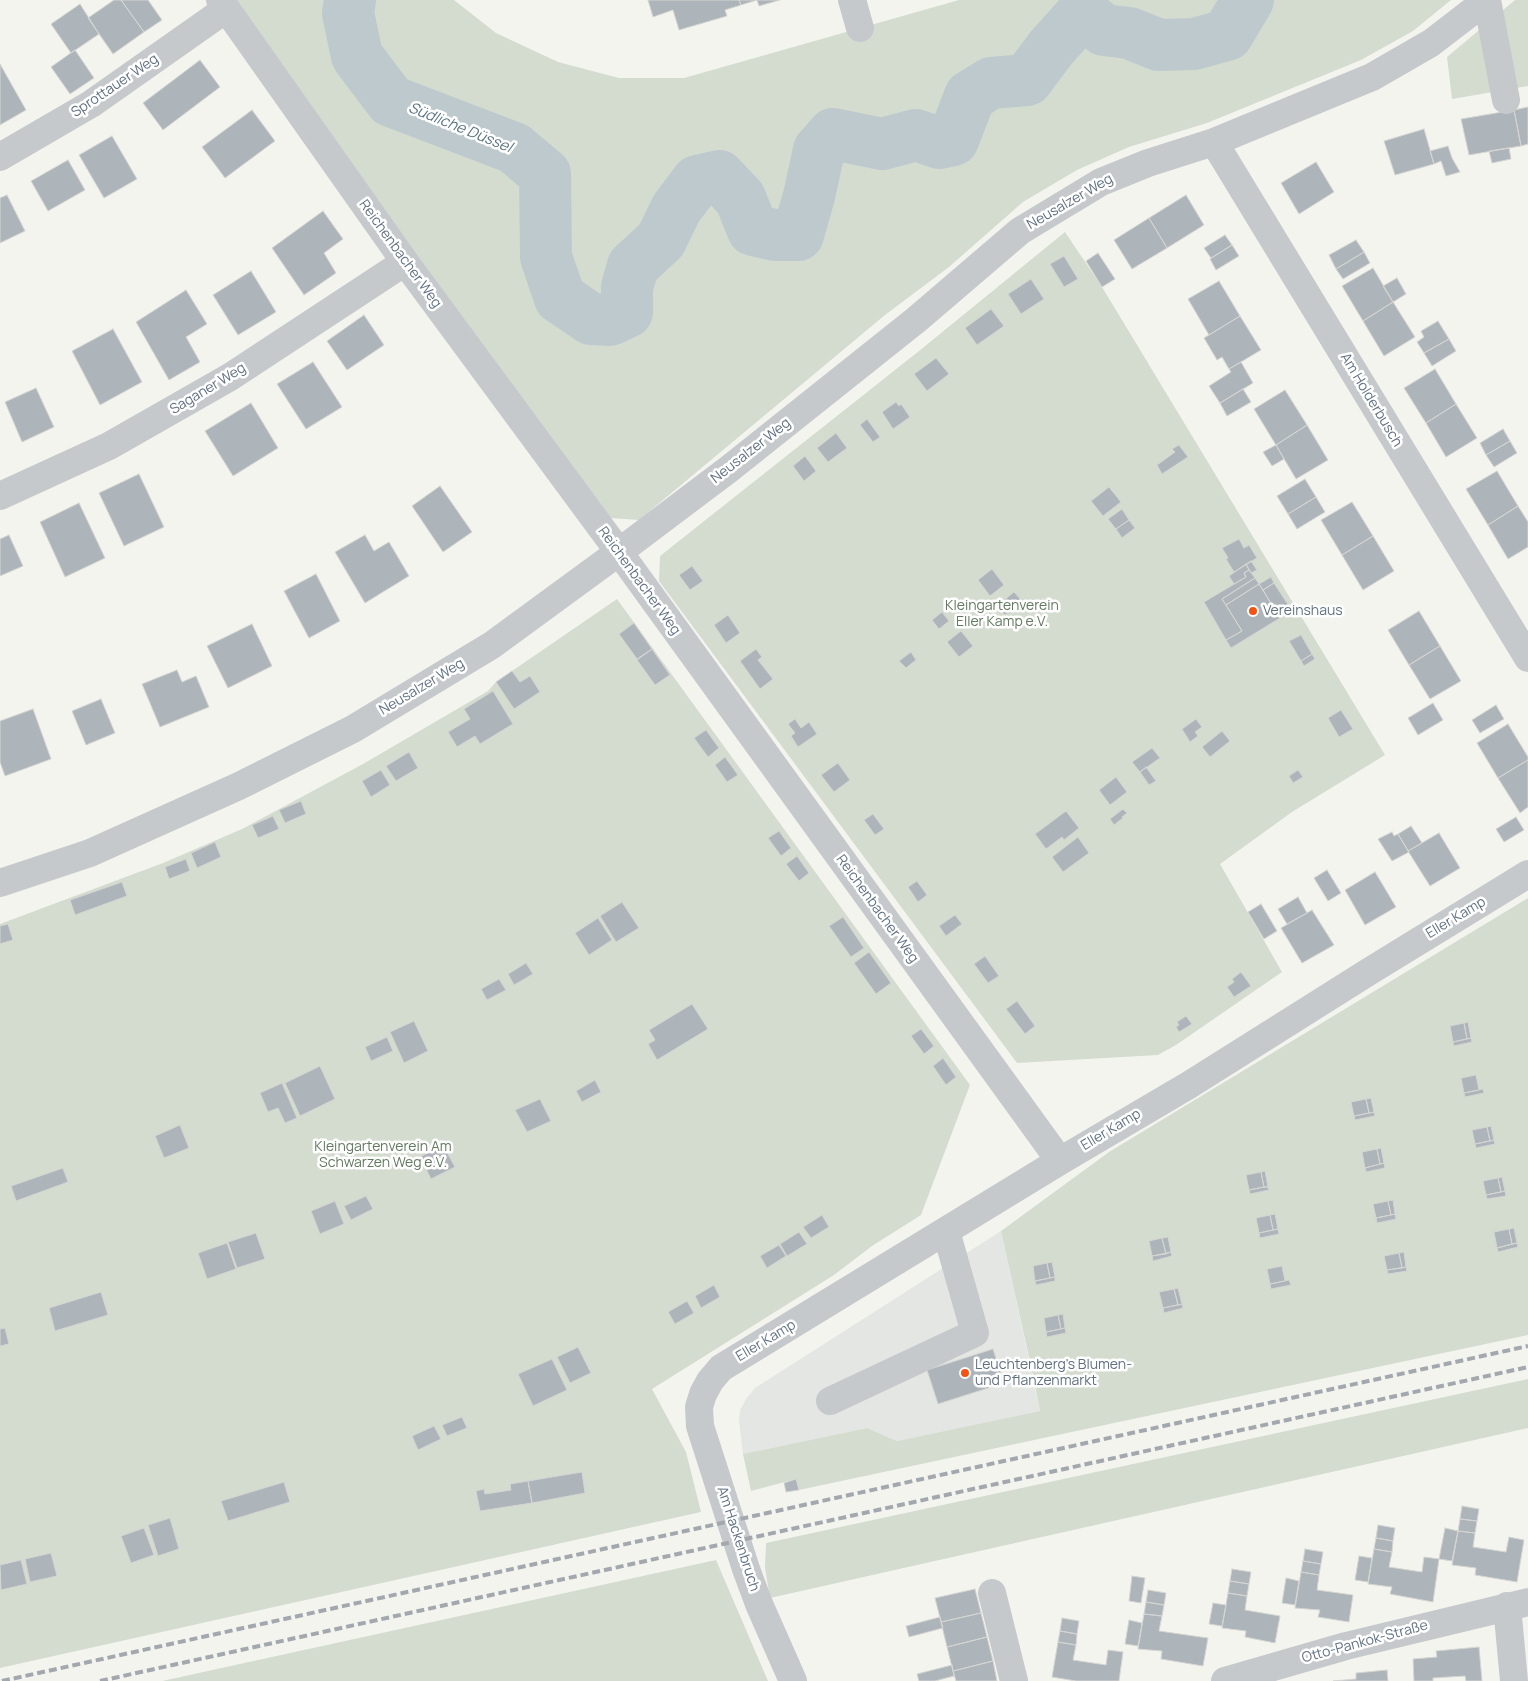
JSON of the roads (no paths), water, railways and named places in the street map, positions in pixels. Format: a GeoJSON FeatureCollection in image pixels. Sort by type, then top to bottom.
{"type":"FeatureCollection","features":[{"type":"Feature","properties":{"kind":"street"},"geometry":{"type":"LineString","coordinates":[[852,0],[860,28]]}},
{"type":"Feature","properties":{"kind":"street"},"geometry":{"type":"LineString","coordinates":[[1487,0],[1506,100]]}},
{"type":"Feature","properties":{"kind":"street","name":"Neusalzer Weg"},"geometry":{"type":"LineString","coordinates":[[0,883],[90,853],[239,786],[353,728],[492,645],[619,552],[729,469],[854,370],[1020,231],[1100,182],[1148,163],[1214,142],[1372,77],[1431,43],[1487,0]]}},
{"type":"Feature","properties":{"kind":"street","name":"Sprottauer Weg"},"geometry":{"type":"LineString","coordinates":[[0,157],[91,104],[223,4]]}},
{"type":"Feature","properties":{"kind":"street","name":"Reichenbacher Weg"},"geometry":{"type":"LineString","coordinates":[[223,4],[404,262],[619,552],[1060,1161]]}},
{"type":"Feature","properties":{"kind":"street","name":"Am Holderbusch"},"geometry":{"type":"LineString","coordinates":[[1214,142],[1528,658]]}},
{"type":"Feature","properties":{"kind":"street","name":"Saganer Weg"},"geometry":{"type":"LineString","coordinates":[[0,496],[109,446],[230,377],[404,262]]}},
{"type":"Feature","properties":{"kind":"street","name":"Eller Kamp"},"geometry":{"type":"LineString","coordinates":[[703,1394],[710,1381],[721,1368],[1060,1161],[1189,1085],[1528,874]]}},
{"type":"Feature","properties":{"kind":"street"},"geometry":{"type":"LineString","coordinates":[[830,1401],[975,1333],[946,1231]]}},
{"type":"Feature","properties":{"kind":"street","name":"Am Hackenbruch"},"geometry":{"type":"LineString","coordinates":[[703,1394],[699,1407],[700,1426],[753,1587],[794,1681]]}},
{"type":"Feature","properties":{"kind":"street"},"geometry":{"type":"LineString","coordinates":[[992,1593],[1014,1681]]}},
{"type":"Feature","properties":{"kind":"street","name":"Otto-Pankok-Straße"},"geometry":{"type":"LineString","coordinates":[[1225,1681],[1346,1646],[1517,1604],[1514,1681]]}},
{"type":"Feature","properties":{"kind":"waterway","name":"Südliche Düssel"},"geometry":{"type":"LineString","coordinates":[[350,0],[348,13],[357,56],[391,101],[514,148],[545,174],[546,257],[560,298],[591,319],[610,320],[627,312],[627,287],[633,266],[661,240],[676,209],[697,181],[719,176],[740,198],[753,230],[775,235],[798,235],[819,150],[833,134],[882,144],[916,135],[939,143],[953,140],[970,96],[991,83],[1027,80],[1051,48],[1077,19],[1090,19],[1104,30],[1129,33],[1159,45],[1194,44],[1227,35],[1248,0]]}},
{"type":"Feature","properties":{"kind":"railway"},"geometry":{"type":"LineString","coordinates":[[2,1681],[1528,1346]]}},
{"type":"Feature","properties":{"kind":"railway"},"geometry":{"type":"LineString","coordinates":[[100,1681],[1528,1367]]}},
{"type":"Feature","properties":{"kind":"place","name":"Vereinshaus"},"geometry":{"type":"Point","coordinates":[1253,611]}},
{"type":"Feature","properties":{"kind":"place","name":"Leuchtenberg's Blumen- und Pflanzenmarkt"},"geometry":{"type":"Point","coordinates":[965,1373]}},
{"type":"Feature","properties":{"kind":"park label","name":"Kleingartenverein Eller Kamp e.V."},"geometry":{"type":"Point","coordinates":[1002,614]}},
{"type":"Feature","properties":{"kind":"park label","name":"Kleingartenverein Am Schwarzen Weg e.V."},"geometry":{"type":"Point","coordinates":[383,1156]}}]}
